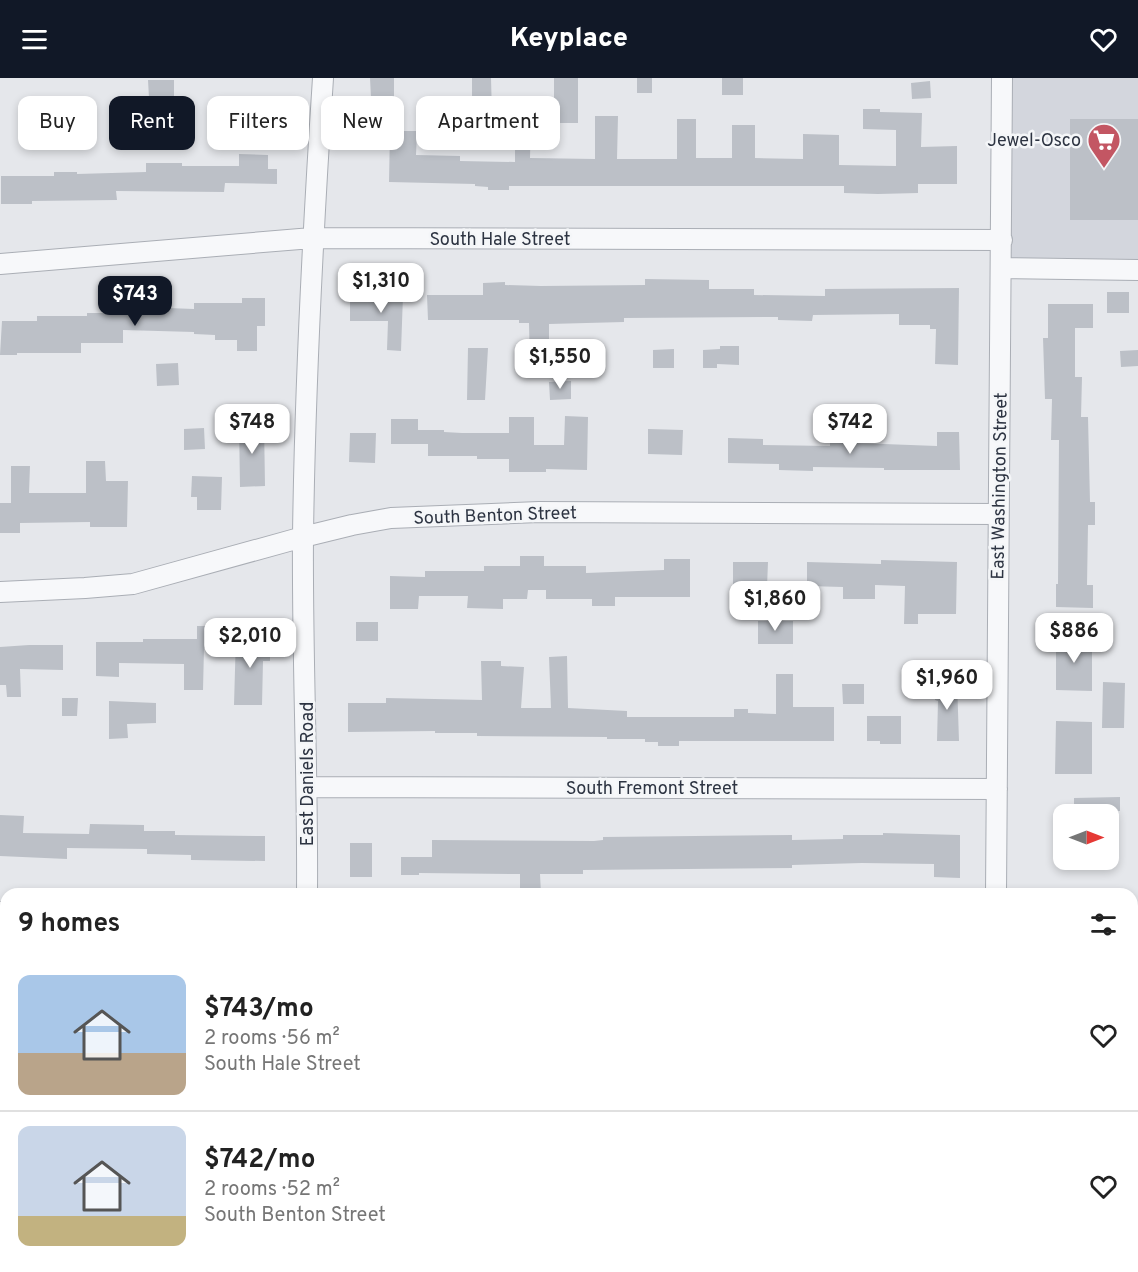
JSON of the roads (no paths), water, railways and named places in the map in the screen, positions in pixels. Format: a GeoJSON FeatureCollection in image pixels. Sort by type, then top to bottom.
{"type":"FeatureCollection","features":[{"type":"Feature","properties":{"kind":"street","name":"East Daniels Road"},"geometry":{"type":"LineString","coordinates":[[307,888],[308,787],[303,537],[312,238],[323,78]]}},
{"type":"Feature","properties":{"kind":"street","name":"East Washington Street"},"geometry":{"type":"LineString","coordinates":[[996,888],[1002,78]]}},
{"type":"Feature","properties":{"kind":"street","name":"South Hale Street"},"geometry":{"type":"LineString","coordinates":[[0,264],[312,238],[1002,240]]}},
{"type":"Feature","properties":{"kind":"street"},"geometry":{"type":"LineString","coordinates":[[1002,268],[1138,270]]}},
{"type":"Feature","properties":{"kind":"street","name":"South Benton Street"},"geometry":{"type":"LineString","coordinates":[[0,592],[134,584],[303,537],[391,518],[539,512],[998,514]]}},
{"type":"Feature","properties":{"kind":"street","name":"South Fremont Street"},"geometry":{"type":"LineString","coordinates":[[308,787],[997,789]]}},
{"type":"Feature","properties":{"kind":"place","name":"Jewel-Osco"},"geometry":{"type":"Point","coordinates":[1104,169]}}]}
